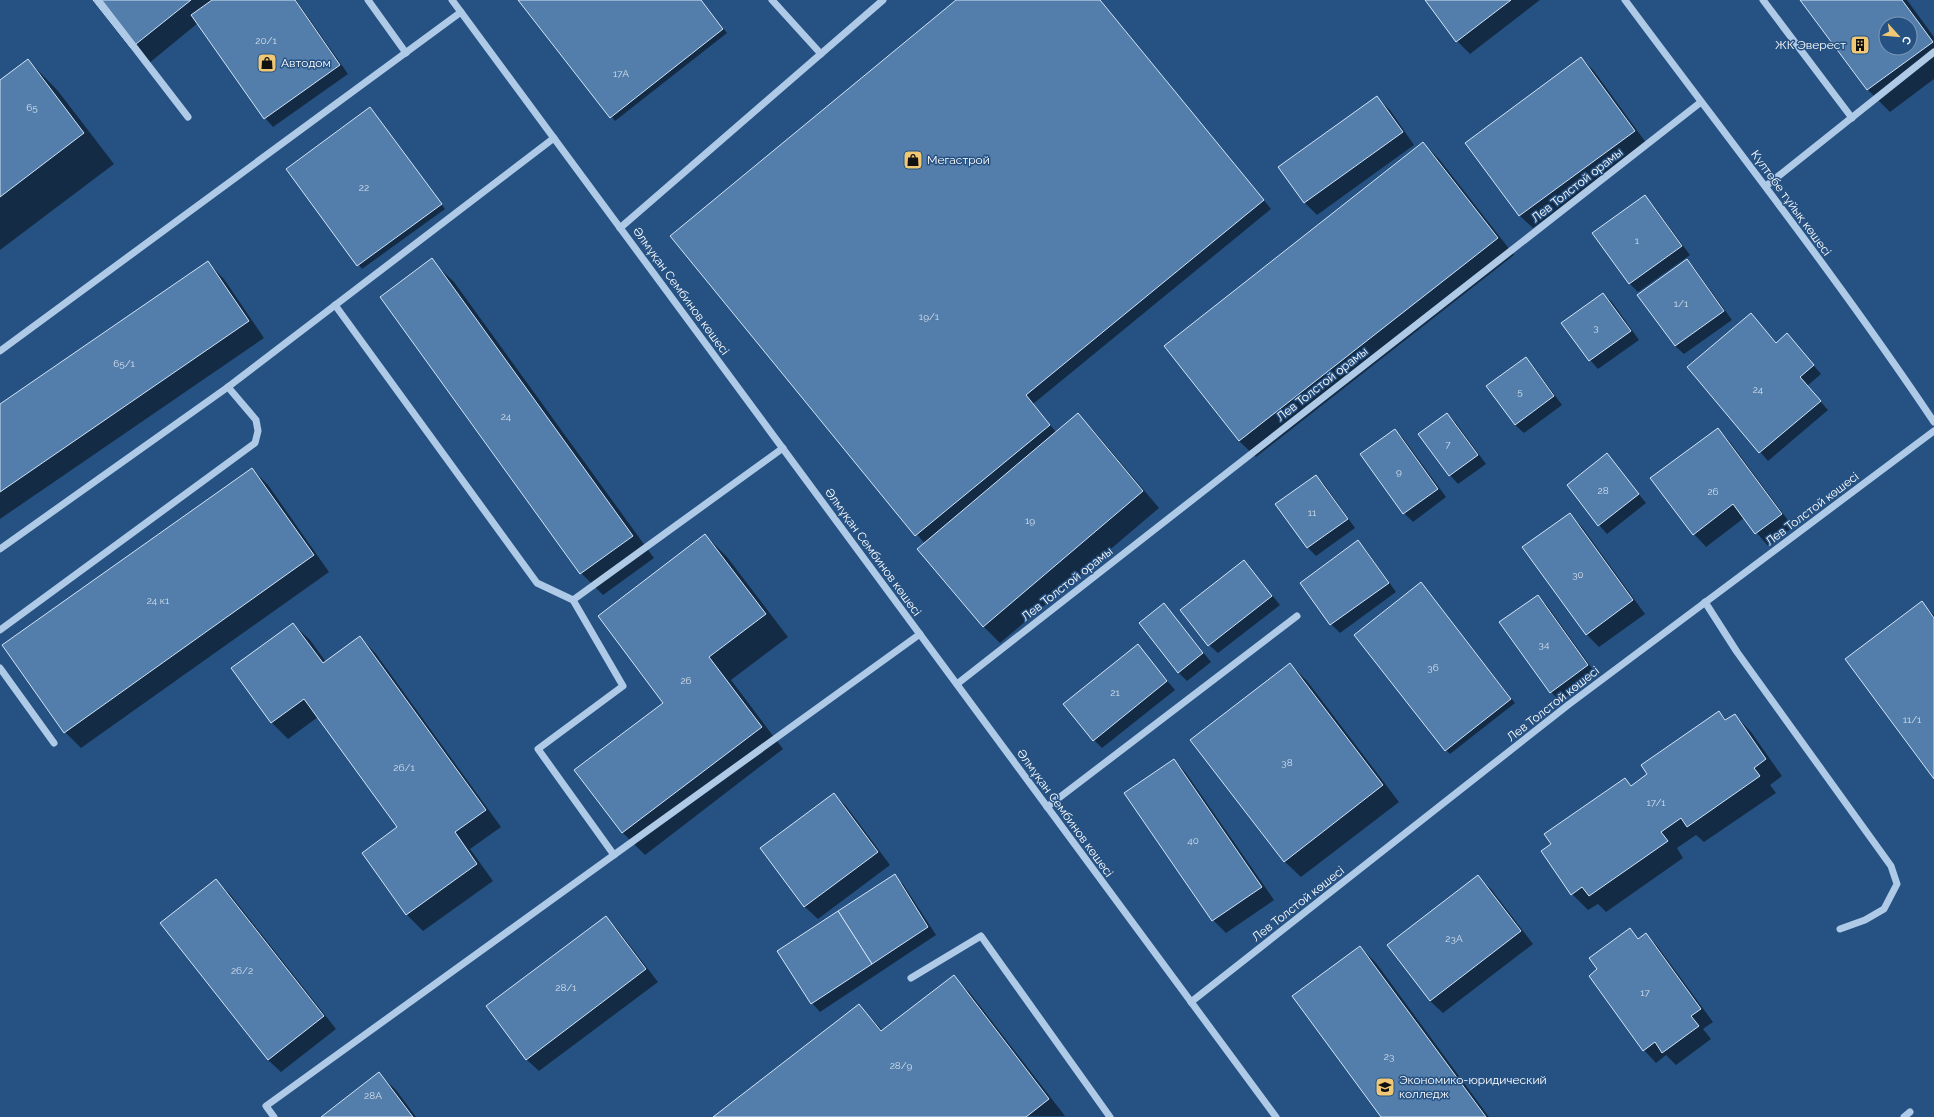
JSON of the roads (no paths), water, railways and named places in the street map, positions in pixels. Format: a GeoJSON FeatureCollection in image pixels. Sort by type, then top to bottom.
{"type":"FeatureCollection","features":[{"type":"Feature","properties":{"kind":"street"},"geometry":{"type":"LineString","coordinates":[[98,0],[188,117]]}},
{"type":"Feature","properties":{"kind":"street"},"geometry":{"type":"LineString","coordinates":[[368,0],[406,52]]}},
{"type":"Feature","properties":{"kind":"street","name":"Әлмұқан Сембинов көшесі"},"geometry":{"type":"LineString","coordinates":[[452,0],[1276,1117]]}},
{"type":"Feature","properties":{"kind":"street"},"geometry":{"type":"LineString","coordinates":[[772,0],[821,54]]}},
{"type":"Feature","properties":{"kind":"street"},"geometry":{"type":"LineString","coordinates":[[620,228],[883,0]]}},
{"type":"Feature","properties":{"kind":"street","name":"Күлтөбе тұйық көшесі"},"geometry":{"type":"LineString","coordinates":[[1625,0],[1766,186],[1934,422]]}},
{"type":"Feature","properties":{"kind":"street"},"geometry":{"type":"LineString","coordinates":[[1763,0],[1852,118]]}},
{"type":"Feature","properties":{"kind":"street"},"geometry":{"type":"LineString","coordinates":[[0,351],[461,12]]}},
{"type":"Feature","properties":{"kind":"street"},"geometry":{"type":"LineString","coordinates":[[1766,186],[1934,52]]}},
{"type":"Feature","properties":{"kind":"street","name":"Лев Толстой орамы"},"geometry":{"type":"LineString","coordinates":[[957,684],[1701,102]]}},
{"type":"Feature","properties":{"kind":"street"},"geometry":{"type":"LineString","coordinates":[[0,549],[228,387],[554,138]]}},
{"type":"Feature","properties":{"kind":"street"},"geometry":{"type":"LineString","coordinates":[[335,305],[537,583],[573,600],[623,686],[538,749],[614,855]]}},
{"type":"Feature","properties":{"kind":"street"},"geometry":{"type":"LineString","coordinates":[[0,630],[255,444],[258,431],[256,420],[228,387]]}},
{"type":"Feature","properties":{"kind":"street","name":"Лев Толстой көшесі"},"geometry":{"type":"LineString","coordinates":[[1191,1002],[1568,705],[1934,431]]}},
{"type":"Feature","properties":{"kind":"street"},"geometry":{"type":"LineString","coordinates":[[573,600],[783,448]]}},
{"type":"Feature","properties":{"kind":"street"},"geometry":{"type":"LineString","coordinates":[[1705,602],[1737,652],[1891,866],[1897,884],[1884,908],[1865,920],[1840,928]]}},
{"type":"Feature","properties":{"kind":"street"},"geometry":{"type":"LineString","coordinates":[[1047,807],[1297,616]]}},
{"type":"Feature","properties":{"kind":"street"},"geometry":{"type":"LineString","coordinates":[[274,1117],[266,1106],[920,634]]}},
{"type":"Feature","properties":{"kind":"street"},"geometry":{"type":"LineString","coordinates":[[0,668],[54,743]]}},
{"type":"Feature","properties":{"kind":"street"},"geometry":{"type":"LineString","coordinates":[[912,978],[981,936],[1110,1117]]}},
{"type":"Feature","properties":{"kind":"place","name":"ЖК Эверест"},"geometry":{"type":"Point","coordinates":[1860,45]}},
{"type":"Feature","properties":{"kind":"place","name":"Автодом"},"geometry":{"type":"Point","coordinates":[267,63]}},
{"type":"Feature","properties":{"kind":"place","name":"Мегастрой"},"geometry":{"type":"Point","coordinates":[913,160]}},
{"type":"Feature","properties":{"kind":"place","name":"Экономико-юридический колледж"},"geometry":{"type":"Point","coordinates":[1385,1087]}}]}
